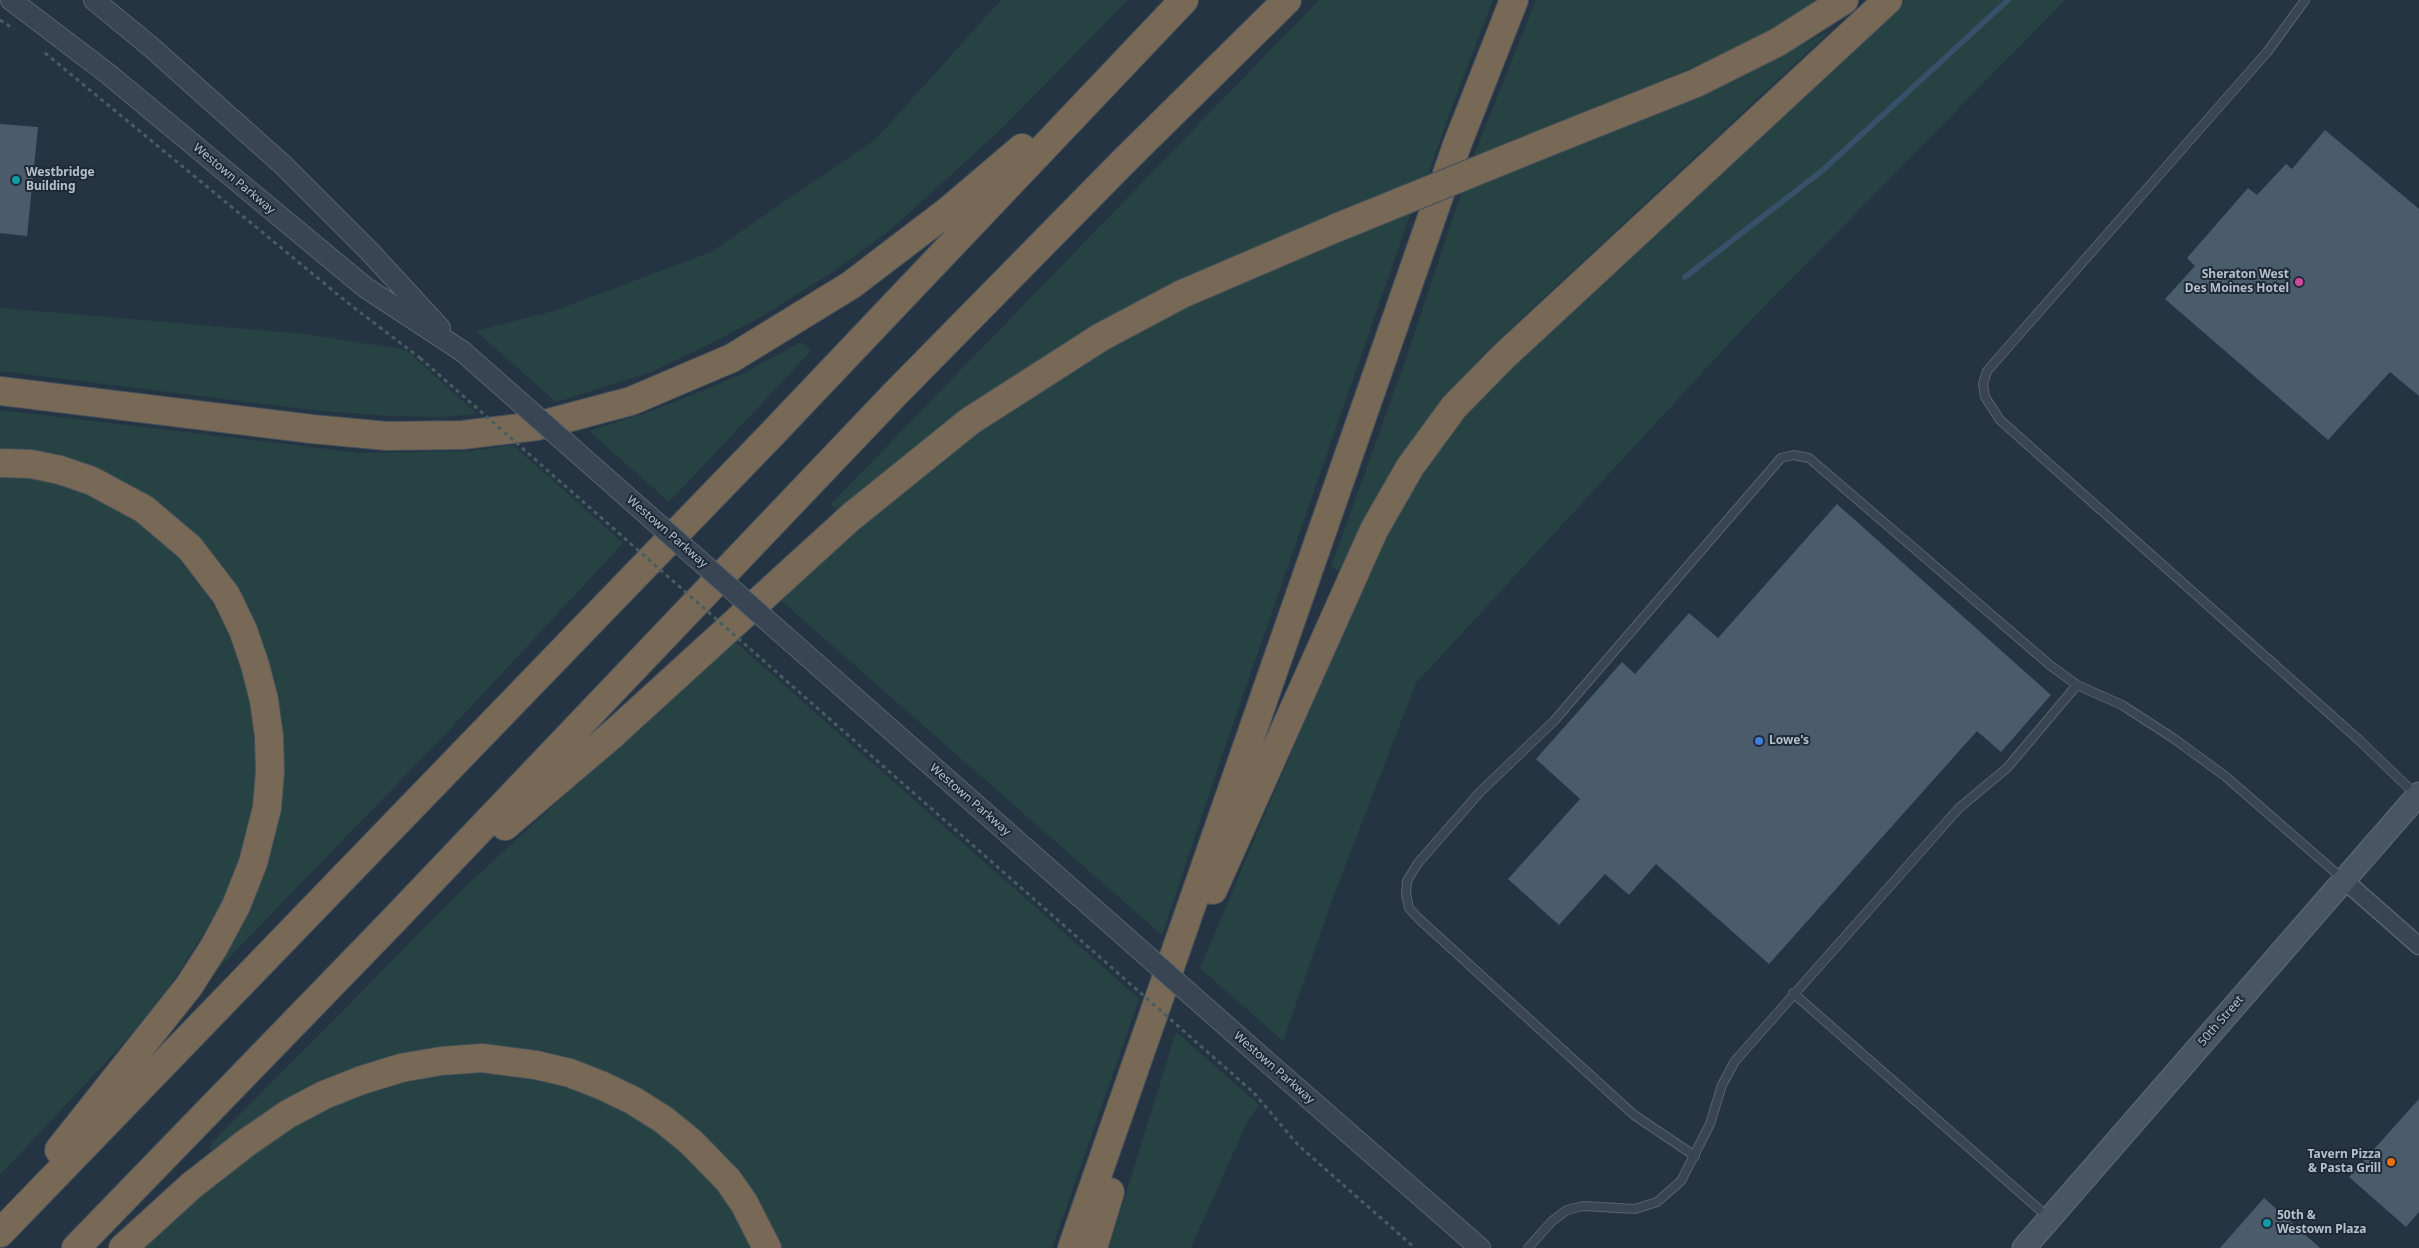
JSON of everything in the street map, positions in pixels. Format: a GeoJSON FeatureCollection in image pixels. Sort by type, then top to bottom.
{"type":"FeatureCollection","features":[{"type":"Feature","properties":{"kind":"highway"},"geometry":{"type":"LineString","coordinates":[[0,1233],[772,434],[1184,0]]}},
{"type":"Feature","properties":{"kind":"highway"},"geometry":{"type":"LineString","coordinates":[[76,1248],[391,923],[894,395],[1116,169],[1287,0]]}},
{"type":"Feature","properties":{"kind":"highway"},"geometry":{"type":"LineString","coordinates":[[1072,1248],[1457,145],[1514,0]]}},
{"type":"Feature","properties":{"kind":"highway"},"geometry":{"type":"LineString","coordinates":[[391,923],[613,734],[851,517],[970,421],[1100,336],[1182,294],[1336,228],[1696,83],[1778,42],[1844,0]]}},
{"type":"Feature","properties":{"kind":"highway"},"geometry":{"type":"LineString","coordinates":[[1149,1025],[1246,818],[1374,530],[1410,467],[1454,407],[1503,357],[1888,0]]}},
{"type":"Feature","properties":{"kind":"highway"},"geometry":{"type":"LineString","coordinates":[[0,391],[312,429],[387,436],[462,435],[537,426],[631,401],[732,358],[851,285],[956,204],[1039,135],[1151,35]]}},
{"type":"Feature","properties":{"kind":"highway"},"geometry":{"type":"LineString","coordinates":[[0,463],[31,464],[60,470],[92,481],[144,509],[190,548],[226,595],[243,630],[255,664],[264,700],[269,736],[270,772],[267,808],[253,862],[236,906],[214,947],[189,986],[0,1226]]}},
{"type":"Feature","properties":{"kind":"highway"},"geometry":{"type":"LineString","coordinates":[[124,1248],[191,1186],[246,1143],[310,1103],[362,1080],[401,1068],[441,1061],[482,1058],[536,1064],[570,1073],[611,1089],[664,1120],[691,1142],[728,1180],[744,1203],[767,1248]]}},
{"type":"Feature","properties":{"kind":"highway"},"geometry":{"type":"LineString","coordinates":[[1093,1248],[1122,1151],[1121,1106]]}},
{"type":"Feature","properties":{"kind":"main road","name":"50th Street"},"geometry":{"type":"LineString","coordinates":[[2024,1248],[2418,795]]}},
{"type":"Feature","properties":{"kind":"street","name":"Westown Parkway"},"geometry":{"type":"LineString","coordinates":[[11,0],[107,73],[366,288],[462,351]]}},
{"type":"Feature","properties":{"kind":"street","name":"Westown Parkway"},"geometry":{"type":"LineString","coordinates":[[94,0],[151,47],[282,164],[370,252],[462,351],[1480,1248]]}},
{"type":"Feature","properties":{"kind":"street"},"geometry":{"type":"LineString","coordinates":[[2344,880],[2419,946]]}},
{"type":"Feature","properties":{"kind":"lane"},"geometry":{"type":"LineString","coordinates":[[2305,0],[2268,51],[1987,371],[1983,384],[1985,397],[2000,420],[2359,740],[2418,795]]}},
{"type":"Feature","properties":{"kind":"lane"},"geometry":{"type":"LineString","coordinates":[[1695,1156],[1634,1116],[1418,918],[1409,908],[1406,894],[1407,881],[1418,863],[1480,792],[1554,721],[1781,458],[1792,455],[1809,458],[2051,666],[2077,685],[2122,705],[2225,776],[2344,880]]}},
{"type":"Feature","properties":{"kind":"lane"},"geometry":{"type":"LineString","coordinates":[[1528,1248],[1552,1221],[1567,1210],[1583,1206],[1635,1209],[1657,1202],[1681,1180],[1710,1124],[1722,1085],[1735,1062],[1793,993],[1959,808],[2007,768],[2077,685]]}},
{"type":"Feature","properties":{"kind":"lane"},"geometry":{"type":"LineString","coordinates":[[1793,993],[2050,1218]]}},
{"type":"Feature","properties":{"kind":"path"},"geometry":{"type":"LineString","coordinates":[[0,20],[20,34]]}},
{"type":"Feature","properties":{"kind":"path"},"geometry":{"type":"LineString","coordinates":[[43,51],[348,304],[420,358],[1254,1094],[1298,1145],[1415,1248]]}},
{"type":"Feature","properties":{"kind":"green space"},"geometry":{"type":"Polygon","coordinates":[[[1001,0],[1128,0],[998,132],[889,231],[834,271],[764,315],[714,342],[651,372],[556,402],[476,331],[554,311],[711,252],[876,139],[1001,0]]]}},
{"type":"Feature","properties":{"kind":"green space"},"geometry":{"type":"Polygon","coordinates":[[[1319,0],[1493,0],[1448,117],[1427,178],[1273,243],[842,517],[831,504],[1319,0]]]}},
{"type":"Feature","properties":{"kind":"green space"},"geometry":{"type":"Polygon","coordinates":[[[1536,0],[1819,0],[1774,30],[1712,59],[1472,160],[1536,0]]]}},
{"type":"Feature","properties":{"kind":"green space"},"geometry":{"type":"Polygon","coordinates":[[[1905,0],[2065,0],[1749,322],[1416,683],[1332,900],[1283,1041],[1200,968],[1336,647],[1378,552],[1404,503],[1441,447],[1481,398],[1520,357],[1905,0]]]}},
{"type":"Feature","properties":{"kind":"green space"},"geometry":{"type":"Polygon","coordinates":[[[1832,29],[1481,356],[1392,467],[1340,571],[1331,567],[1407,356],[1462,191],[1734,81],[1832,29]]]}},
{"type":"Feature","properties":{"kind":"green space"},"geometry":{"type":"Polygon","coordinates":[[[1411,212],[1217,770],[1162,935],[777,597],[942,450],[1146,320],[1411,212]]]}},
{"type":"Feature","properties":{"kind":"green space"},"geometry":{"type":"Polygon","coordinates":[[[0,308],[306,334],[406,350],[477,414],[440,417],[320,411],[0,371],[0,308]]]}},
{"type":"Feature","properties":{"kind":"green space"},"geometry":{"type":"Polygon","coordinates":[[[801,342],[811,351],[669,502],[589,431],[649,412],[695,394],[744,373],[801,342]]]}},
{"type":"Feature","properties":{"kind":"green space"},"geometry":{"type":"Polygon","coordinates":[[[0,410],[361,453],[472,451],[513,445],[623,543],[453,726],[193,995],[263,872],[265,662],[156,503],[122,481],[84,464],[50,454],[17,449],[0,449],[0,410]]]}},
{"type":"Feature","properties":{"kind":"green space"},"geometry":{"type":"Polygon","coordinates":[[[0,474],[20,475],[51,481],[88,492],[119,507],[152,531],[179,558],[208,596],[227,631],[241,670],[251,702],[255,737],[256,778],[251,818],[237,866],[224,899],[167,990],[132,1034],[0,1175],[0,474]]]}},
{"type":"Feature","properties":{"kind":"green space"},"geometry":{"type":"Polygon","coordinates":[[[733,640],[1139,999],[1052,1248],[781,1248],[761,1208],[633,1087],[403,1054],[368,1063],[330,1078],[290,1101],[215,1157],[209,1146],[464,888],[733,640]]]}},
{"type":"Feature","properties":{"kind":"green space"},"geometry":{"type":"Polygon","coordinates":[[[1176,1032],[1259,1105],[1248,1120],[1191,1248],[1109,1248],[1176,1032]]]}},
{"type":"Feature","properties":{"kind":"green space"},"geometry":{"type":"Polygon","coordinates":[[[461,1072],[496,1072],[536,1078],[573,1088],[638,1119],[670,1142],[695,1165],[723,1196],[743,1228],[752,1248],[139,1248],[223,1175],[286,1129],[351,1095],[387,1082],[461,1072]]]}},
{"type":"Feature","properties":{"kind":"building","name":"Westbridge Building"},"geometry":{"type":"Polygon","coordinates":[[[0,124],[38,127],[27,236],[0,233],[0,124]]]}},
{"type":"Feature","properties":{"kind":"building","name":"Sheraton West Des Moines Hotel"},"geometry":{"type":"Polygon","coordinates":[[[2325,130],[2419,209],[2419,396],[2390,372],[2328,440],[2165,299],[2195,266],[2187,258],[2248,188],[2257,195],[2286,164],[2292,169],[2325,130]]]}},
{"type":"Feature","properties":{"kind":"building","name":"Lowe's"},"geometry":{"type":"Polygon","coordinates":[[[1837,504],[2051,695],[2001,752],[1977,731],[1769,964],[1656,864],[1629,895],[1605,874],[1559,925],[1508,879],[1580,799],[1536,759],[1622,662],[1635,674],[1689,613],[1718,638],[1837,504]]]}},
{"type":"Feature","properties":{"kind":"building","name":"Tavern Pizza & Pasta Grill"},"geometry":{"type":"Polygon","coordinates":[[[2419,1099],[2419,1212],[2406,1227],[2349,1177],[2419,1099]]]}},
{"type":"Feature","properties":{"kind":"building","name":"50th & Westown Plaza"},"geometry":{"type":"Polygon","coordinates":[[[2264,1198],[2320,1248],[2220,1248],[2264,1198]]]}},
{"type":"Feature","properties":{"kind":"waterway"},"geometry":{"type":"LineString","coordinates":[[1685,277],[1823,170],[2008,0]]}},
{"type":"Feature","properties":{"kind":"place","name":"Westbridge Building"},"geometry":{"type":"Point","coordinates":[16,180]}},
{"type":"Feature","properties":{"kind":"place","name":"Sheraton West Des Moines Hotel"},"geometry":{"type":"Point","coordinates":[2299,282]}},
{"type":"Feature","properties":{"kind":"place","name":"Lowe's"},"geometry":{"type":"Point","coordinates":[1759,741]}},
{"type":"Feature","properties":{"kind":"place","name":"Tavern Pizza & Pasta Grill"},"geometry":{"type":"Point","coordinates":[2391,1162]}},
{"type":"Feature","properties":{"kind":"place","name":"50th & Westown Plaza"},"geometry":{"type":"Point","coordinates":[2267,1223]}}]}
